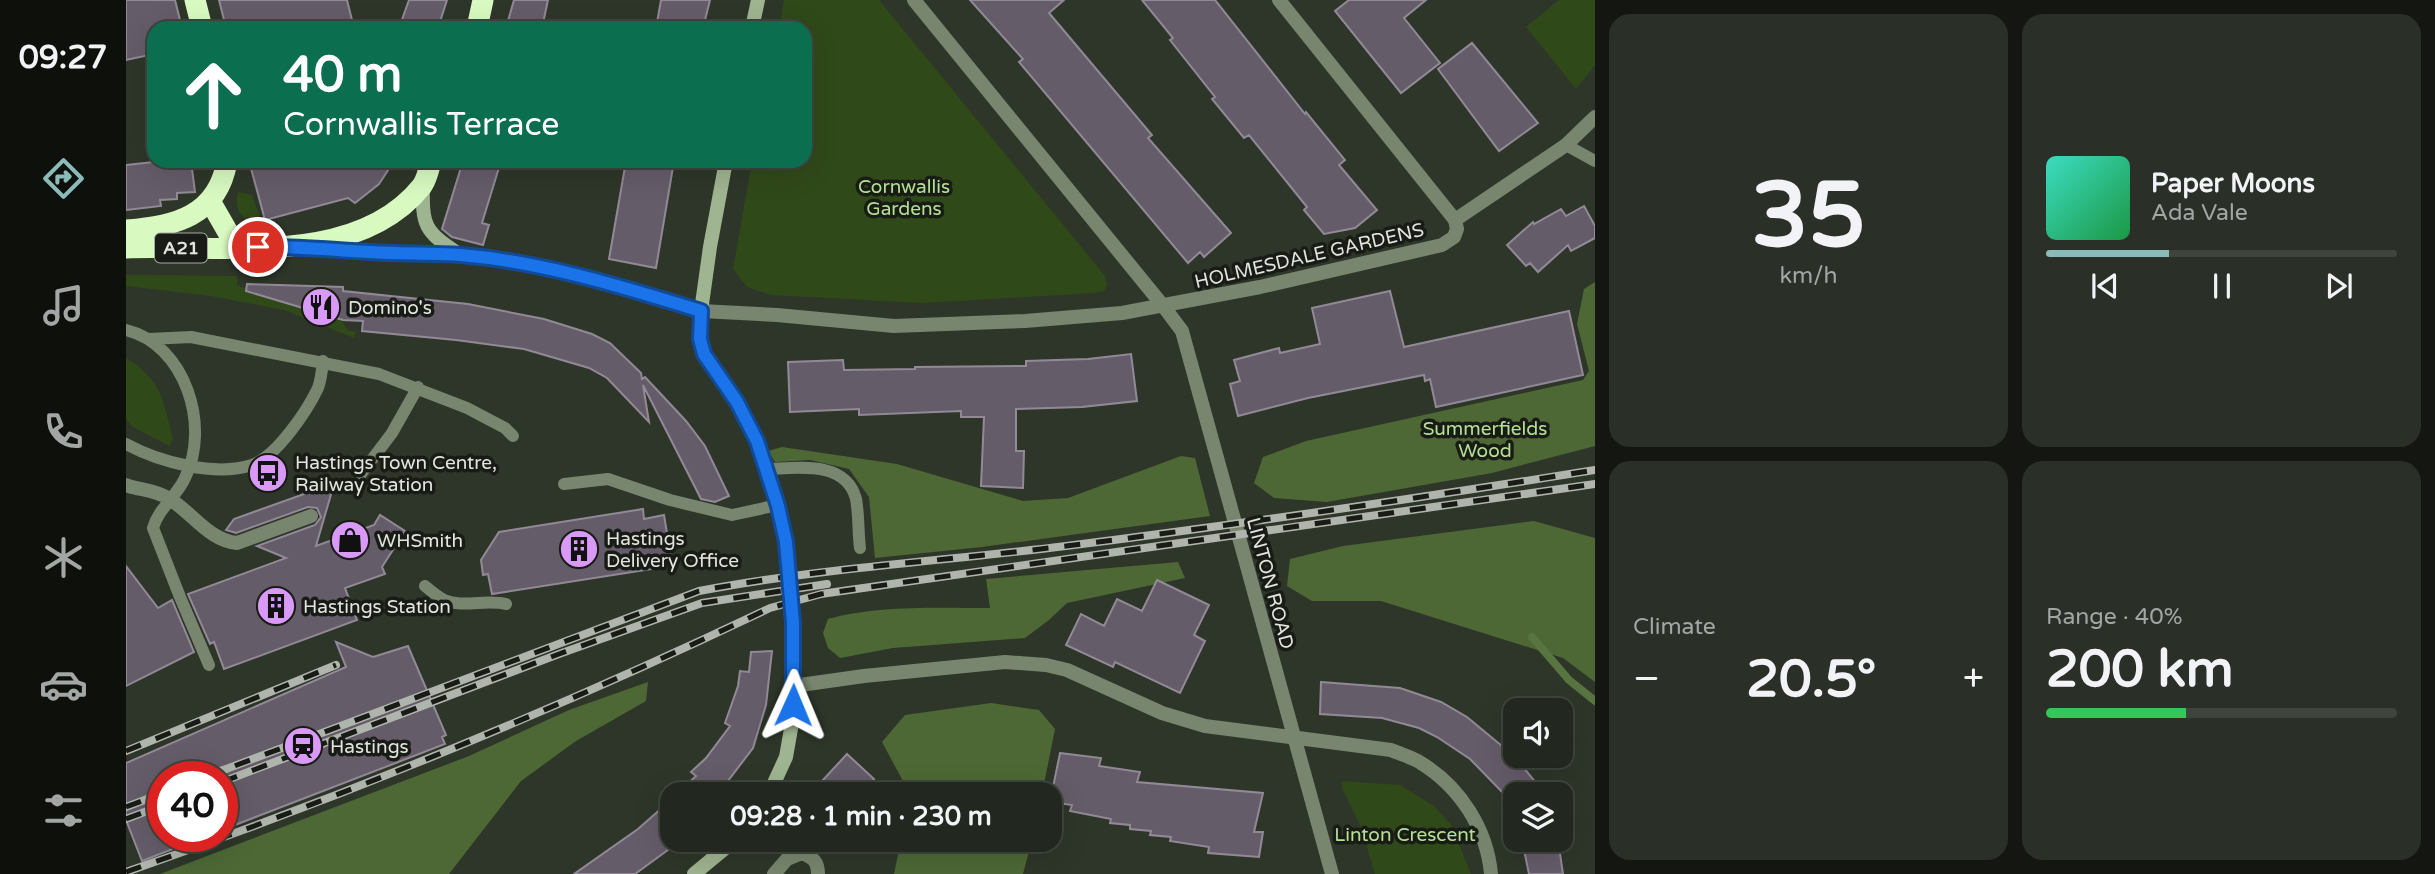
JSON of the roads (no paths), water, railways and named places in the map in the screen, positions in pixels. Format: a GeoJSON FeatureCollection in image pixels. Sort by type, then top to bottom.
{"type":"FeatureCollection","features":[{"type":"Feature","properties":{"kind":"highway"},"geometry":{"type":"LineString","coordinates":[[195,0],[200,21]]}},
{"type":"Feature","properties":{"kind":"highway"},"geometry":{"type":"LineString","coordinates":[[478,21],[483,0]]}},
{"type":"Feature","properties":{"kind":"highway","name":"A21"},"geometry":{"type":"LineString","coordinates":[[126,230],[167,226],[191,217],[210,201],[226,168]]}},
{"type":"Feature","properties":{"kind":"highway","name":"A21"},"geometry":{"type":"LineString","coordinates":[[126,248],[299,246],[359,232],[395,213],[423,184],[429,168]]}},
{"type":"Feature","properties":{"kind":"highway","name":"A21"},"geometry":{"type":"LineString","coordinates":[[210,201],[237,248]]}},
{"type":"Feature","properties":{"kind":"street"},"geometry":{"type":"LineString","coordinates":[[754,21],[758,0]]}},
{"type":"Feature","properties":{"kind":"street"},"geometry":{"type":"LineString","coordinates":[[299,246],[383,253],[461,255],[547,269],[604,282],[701,311],[894,326],[1025,321],[1122,313],[1164,306],[914,0]]}},
{"type":"Feature","properties":{"kind":"street","name":"HOLMESDALE GARDENS"},"geometry":{"type":"LineString","coordinates":[[1164,306],[1442,245],[1454,237],[1457,229],[1455,220],[1279,0]]}},
{"type":"Feature","properties":{"kind":"street"},"geometry":{"type":"LineString","coordinates":[[1455,220],[1566,145],[1595,117]]}},
{"type":"Feature","properties":{"kind":"street"},"geometry":{"type":"LineString","coordinates":[[725,168],[710,247],[700,339],[704,354],[737,402],[757,441],[778,506],[786,542],[793,623],[792,723],[786,757],[775,782]]}},
{"type":"Feature","properties":{"kind":"street"},"geometry":{"type":"LineString","coordinates":[[423,184],[422,214],[428,228],[443,243],[461,255]]}},
{"type":"Feature","properties":{"kind":"street","name":"LINTON ROAD"},"geometry":{"type":"LineString","coordinates":[[1164,306],[1182,331],[1332,874]]}},
{"type":"Feature","properties":{"kind":"street"},"geometry":{"type":"LineString","coordinates":[[126,485],[158,492],[226,542],[237,543],[311,516]]}},
{"type":"Feature","properties":{"kind":"street"},"geometry":{"type":"LineString","coordinates":[[793,686],[1005,662],[1046,665],[1067,670],[1162,713],[1205,726],[1391,750],[1419,761],[1440,777],[1473,816],[1485,839],[1491,874]]}},
{"type":"Feature","properties":{"kind":"street"},"geometry":{"type":"LineString","coordinates":[[694,874],[721,852]]}},
{"type":"Feature","properties":{"kind":"street"},"geometry":{"type":"LineString","coordinates":[[774,874],[787,859],[802,853],[813,858],[818,866],[818,874]]}},
{"type":"Feature","properties":{"kind":"lane"},"geometry":{"type":"LineString","coordinates":[[1566,145],[1595,161]]}},
{"type":"Feature","properties":{"kind":"lane"},"geometry":{"type":"LineString","coordinates":[[126,330],[149,338],[191,337],[379,374],[467,408],[505,428],[513,436]]}},
{"type":"Feature","properties":{"kind":"lane"},"geometry":{"type":"LineString","coordinates":[[149,338],[164,351],[188,390],[194,413],[195,437],[190,466],[172,500],[155,520],[153,528],[209,665]]}},
{"type":"Feature","properties":{"kind":"lane"},"geometry":{"type":"LineString","coordinates":[[126,444],[143,453],[190,466],[221,470],[253,465],[272,452],[301,419],[319,386],[323,361]]}},
{"type":"Feature","properties":{"kind":"lane"},"geometry":{"type":"LineString","coordinates":[[361,474],[392,433],[418,387]]}},
{"type":"Feature","properties":{"kind":"lane"},"geometry":{"type":"LineString","coordinates":[[767,469],[806,467],[834,472],[847,481],[856,498],[860,548]]}},
{"type":"Feature","properties":{"kind":"lane"},"geometry":{"type":"LineString","coordinates":[[564,484],[596,478],[608,479],[670,500],[732,515],[778,506]]}},
{"type":"Feature","properties":{"kind":"lane"},"geometry":{"type":"LineString","coordinates":[[425,586],[445,600],[458,603],[506,604]]}},
{"type":"Feature","properties":{"kind":"waterway"},"geometry":{"type":"LineString","coordinates":[[1532,637],[1569,680],[1595,701]]}},
{"type":"Feature","properties":{"kind":"railway"},"geometry":{"type":"LineString","coordinates":[[238,765],[699,591],[836,571],[1199,529],[1595,470]]}},
{"type":"Feature","properties":{"kind":"railway"},"geometry":{"type":"LineString","coordinates":[[126,872],[371,781],[612,681],[770,608],[821,594],[1595,484]]}},
{"type":"Feature","properties":{"kind":"railway"},"geometry":{"type":"LineString","coordinates":[[238,776],[559,654],[702,603],[827,584]]}},
{"type":"Feature","properties":{"kind":"railway"},"geometry":{"type":"LineString","coordinates":[[126,751],[336,665]]}},
{"type":"Feature","properties":{"kind":"railway"},"geometry":{"type":"LineString","coordinates":[[126,807],[147,799]]}},
{"type":"Feature","properties":{"kind":"railway"},"geometry":{"type":"LineString","coordinates":[[126,819],[147,811]]}},
{"type":"Feature","properties":{"kind":"place","name":"Domino's"},"geometry":{"type":"Point","coordinates":[321,307]}},
{"type":"Feature","properties":{"kind":"place","name":"Hastings Town Centre, Railway Station"},"geometry":{"type":"Point","coordinates":[268,473]}},
{"type":"Feature","properties":{"kind":"place","name":"WHSmith"},"geometry":{"type":"Point","coordinates":[350,540]}},
{"type":"Feature","properties":{"kind":"place","name":"Hastings Delivery Office"},"geometry":{"type":"Point","coordinates":[579,549]}},
{"type":"Feature","properties":{"kind":"place","name":"Hastings Station"},"geometry":{"type":"Point","coordinates":[276,606]}},
{"type":"Feature","properties":{"kind":"place","name":"Hastings"},"geometry":{"type":"Point","coordinates":[303,746]}},
{"type":"Feature","properties":{"kind":"park label","name":"Cornwallis Gardens"},"geometry":{"type":"Point","coordinates":[904,197]}},
{"type":"Feature","properties":{"kind":"park label","name":"Summerfields Wood"},"geometry":{"type":"Point","coordinates":[1485,439]}},
{"type":"Feature","properties":{"kind":"park label","name":"Linton Crescent"},"geometry":{"type":"Point","coordinates":[1405,834]}}]}
